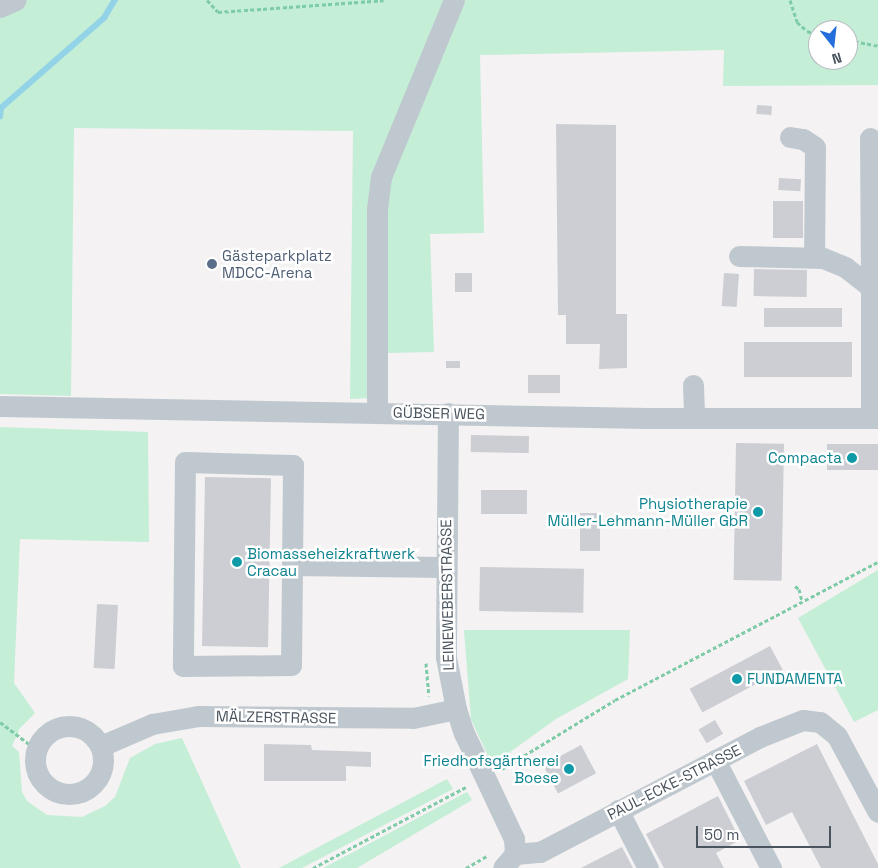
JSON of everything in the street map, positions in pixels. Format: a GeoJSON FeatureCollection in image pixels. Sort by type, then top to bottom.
{"type":"FeatureCollection","features":[{"type":"Feature","properties":{"kind":"street"},"geometry":{"type":"LineString","coordinates":[[0,7],[16,0]]}},
{"type":"Feature","properties":{"kind":"street"},"geometry":{"type":"LineString","coordinates":[[377,412],[378,209],[381,177],[454,0]]}},
{"type":"Feature","properties":{"kind":"street"},"geometry":{"type":"LineString","coordinates":[[790,137],[803,139],[815,147],[814,257]]}},
{"type":"Feature","properties":{"kind":"street"},"geometry":{"type":"LineString","coordinates":[[870,138],[871,287],[875,418]]}},
{"type":"Feature","properties":{"kind":"street"},"geometry":{"type":"LineString","coordinates":[[739,256],[814,257],[845,267],[871,287]]}},
{"type":"Feature","properties":{"kind":"street"},"geometry":{"type":"LineString","coordinates":[[693,385],[694,417]]}},
{"type":"Feature","properties":{"kind":"street","name":"GÜBSER WEG"},"geometry":{"type":"LineString","coordinates":[[0,406],[875,418]]}},
{"type":"Feature","properties":{"kind":"street","name":"LEINEWEBERSTRASSE"},"geometry":{"type":"LineString","coordinates":[[448,413],[444,567],[446,657],[456,710],[484,778],[513,834],[508,860]]}},
{"type":"Feature","properties":{"kind":"street"},"geometry":{"type":"LineString","coordinates":[[185,462],[293,465],[292,565],[292,665],[183,666],[185,462]]}},
{"type":"Feature","properties":{"kind":"street"},"geometry":{"type":"LineString","coordinates":[[292,565],[444,567]]}},
{"type":"Feature","properties":{"kind":"street","name":"MÄLZERSTRASSE"},"geometry":{"type":"LineString","coordinates":[[101,746],[152,724],[199,716],[413,718],[456,710]]}},
{"type":"Feature","properties":{"kind":"street","name":"PAUL-ECKE-STRASSE"},"geometry":{"type":"LineString","coordinates":[[508,860],[540,852],[714,760],[792,722],[803,720],[820,722],[832,731],[844,748],[878,812]]}},
{"type":"Feature","properties":{"kind":"street"},"geometry":{"type":"LineString","coordinates":[[68,726],[87,731],[101,746],[104,766],[94,784],[76,794],[56,792],[44,783],[36,770],[37,750],[48,733],[68,726]]}},
{"type":"Feature","properties":{"kind":"street"},"geometry":{"type":"LineString","coordinates":[[714,760],[771,868]]}},
{"type":"Feature","properties":{"kind":"street"},"geometry":{"type":"LineString","coordinates":[[618,810],[648,868]]}},
{"type":"Feature","properties":{"kind":"path"},"geometry":{"type":"LineString","coordinates":[[207,0],[218,12],[384,0]]}},
{"type":"Feature","properties":{"kind":"path"},"geometry":{"type":"LineString","coordinates":[[790,0],[797,22],[808,31]]}},
{"type":"Feature","properties":{"kind":"path"},"geometry":{"type":"LineString","coordinates":[[858,42],[878,46]]}},
{"type":"Feature","properties":{"kind":"path"},"geometry":{"type":"LineString","coordinates":[[313,868],[484,778],[615,700],[878,562]]}},
{"type":"Feature","properties":{"kind":"path"},"geometry":{"type":"LineString","coordinates":[[795,586],[799,589],[802,601]]}},
{"type":"Feature","properties":{"kind":"path"},"geometry":{"type":"LineString","coordinates":[[0,722],[37,750]]}},
{"type":"Feature","properties":{"kind":"path"},"geometry":{"type":"LineString","coordinates":[[466,868],[508,860]]}},
{"type":"Feature","properties":{"kind":"green space"},"geometry":{"type":"Polygon","coordinates":[[[16,0],[878,0],[878,85],[723,86],[724,50],[480,55],[484,233],[430,234],[434,352],[386,353],[386,397],[350,399],[353,131],[74,128],[71,396],[0,394],[0,7],[16,0]]]}},
{"type":"Feature","properties":{"kind":"green space"},"geometry":{"type":"Polygon","coordinates":[[[0,427],[148,432],[149,542],[20,539],[14,683],[35,713],[20,728],[12,746],[19,752],[22,792],[27,801],[47,815],[82,817],[105,806],[115,797],[130,758],[155,744],[182,738],[241,868],[0,868],[0,427]]]}},
{"type":"Feature","properties":{"kind":"green space"},"geometry":{"type":"Polygon","coordinates":[[[878,570],[878,710],[854,722],[798,618],[878,570]]]}},
{"type":"Feature","properties":{"kind":"green space"},"geometry":{"type":"Polygon","coordinates":[[[464,630],[630,630],[628,679],[556,719],[492,765],[471,719],[464,630]]]}},
{"type":"Feature","properties":{"kind":"green space"},"geometry":{"type":"Polygon","coordinates":[[[447,779],[453,789],[302,868],[279,868],[447,779]]]}},
{"type":"Feature","properties":{"kind":"green space"},"geometry":{"type":"Polygon","coordinates":[[[467,792],[472,800],[357,868],[323,868],[467,792]]]}},
{"type":"Feature","properties":{"kind":"building"},"geometry":{"type":"Polygon","coordinates":[[[757,105],[772,106],[771,115],[756,114],[757,105]]]}},
{"type":"Feature","properties":{"kind":"building"},"geometry":{"type":"Polygon","coordinates":[[[556,124],[616,125],[616,314],[627,314],[627,368],[599,369],[600,344],[566,344],[566,315],[558,315],[556,124]]]}},
{"type":"Feature","properties":{"kind":"building"},"geometry":{"type":"Polygon","coordinates":[[[779,178],[801,179],[800,191],[778,190],[779,178]]]}},
{"type":"Feature","properties":{"kind":"building"},"geometry":{"type":"Polygon","coordinates":[[[773,201],[803,201],[803,238],[773,238],[773,201]]]}},
{"type":"Feature","properties":{"kind":"building"},"geometry":{"type":"Polygon","coordinates":[[[754,269],[807,270],[807,297],[754,296],[754,269]]]}},
{"type":"Feature","properties":{"kind":"building"},"geometry":{"type":"Polygon","coordinates":[[[455,273],[472,273],[472,292],[455,292],[455,273]]]}},
{"type":"Feature","properties":{"kind":"building"},"geometry":{"type":"Polygon","coordinates":[[[724,273],[739,274],[737,307],[722,306],[724,273]]]}},
{"type":"Feature","properties":{"kind":"building"},"geometry":{"type":"Polygon","coordinates":[[[764,308],[842,308],[842,327],[764,327],[764,308]]]}},
{"type":"Feature","properties":{"kind":"building"},"geometry":{"type":"Polygon","coordinates":[[[744,342],[852,342],[852,377],[744,377],[744,342]]]}},
{"type":"Feature","properties":{"kind":"building"},"geometry":{"type":"Polygon","coordinates":[[[446,361],[460,361],[460,368],[446,368],[446,361]]]}},
{"type":"Feature","properties":{"kind":"building"},"geometry":{"type":"Polygon","coordinates":[[[528,375],[560,375],[560,393],[528,393],[528,375]]]}},
{"type":"Feature","properties":{"kind":"building"},"geometry":{"type":"Polygon","coordinates":[[[471,435],[529,436],[529,453],[471,452],[471,435]]]}},
{"type":"Feature","properties":{"kind":"building","name":"Physiotherapie Müller-Lehmann-Müller GbR"},"geometry":{"type":"Polygon","coordinates":[[[736,443],[784,444],[782,581],[734,580],[736,443]]]}},
{"type":"Feature","properties":{"kind":"building","name":"Compacta"},"geometry":{"type":"Polygon","coordinates":[[[827,444],[878,444],[878,470],[827,470],[827,444]]]}},
{"type":"Feature","properties":{"kind":"building","name":"Biomasseheizkraftwerk Cracau"},"geometry":{"type":"Polygon","coordinates":[[[205,477],[271,478],[268,647],[202,646],[205,477]]]}},
{"type":"Feature","properties":{"kind":"building"},"geometry":{"type":"Polygon","coordinates":[[[481,490],[527,490],[527,514],[481,514],[481,490]]]}},
{"type":"Feature","properties":{"kind":"building"},"geometry":{"type":"Polygon","coordinates":[[[580,513],[600,513],[600,551],[580,551],[580,513]]]}},
{"type":"Feature","properties":{"kind":"building"},"geometry":{"type":"Polygon","coordinates":[[[480,567],[584,569],[583,613],[479,611],[480,567]]]}},
{"type":"Feature","properties":{"kind":"building"},"geometry":{"type":"Polygon","coordinates":[[[97,604],[118,605],[115,669],[94,668],[97,604]]]}},
{"type":"Feature","properties":{"kind":"building","name":"FUNDAMENTA"},"geometry":{"type":"Polygon","coordinates":[[[770,646],[783,670],[702,713],[690,689],[770,646]]]}},
{"type":"Feature","properties":{"kind":"building"},"geometry":{"type":"Polygon","coordinates":[[[715,720],[723,734],[707,743],[699,730],[715,720]]]}},
{"type":"Feature","properties":{"kind":"building"},"geometry":{"type":"Polygon","coordinates":[[[264,744],[311,745],[312,750],[371,752],[371,767],[346,766],[346,781],[264,781],[264,744]]]}},
{"type":"Feature","properties":{"kind":"building"},"geometry":{"type":"Polygon","coordinates":[[[817,744],[878,864],[878,868],[821,868],[792,812],[766,825],[744,781],[817,744]]]}},
{"type":"Feature","properties":{"kind":"building","name":"Friedhofsgärtnerei Boese"},"geometry":{"type":"Polygon","coordinates":[[[581,745],[596,773],[558,793],[543,765],[581,745]]]}},
{"type":"Feature","properties":{"kind":"building"},"geometry":{"type":"Polygon","coordinates":[[[718,796],[740,840],[716,853],[724,868],[664,868],[646,834],[718,796]]]}},
{"type":"Feature","properties":{"kind":"building"},"geometry":{"type":"Polygon","coordinates":[[[622,847],[633,868],[581,868],[622,847]]]}},
{"type":"Feature","properties":{"kind":"waterway"},"geometry":{"type":"LineString","coordinates":[[0,117],[1,108],[104,18],[115,0]]}},
{"type":"Feature","properties":{"kind":"place","name":"Gästeparkplatz MDCC-Arena"},"geometry":{"type":"Point","coordinates":[212,264]}},
{"type":"Feature","properties":{"kind":"place","name":"Compacta"},"geometry":{"type":"Point","coordinates":[852,458]}},
{"type":"Feature","properties":{"kind":"place","name":"Physiotherapie Müller-Lehmann-Müller GbR"},"geometry":{"type":"Point","coordinates":[758,512]}},
{"type":"Feature","properties":{"kind":"place","name":"Biomasseheizkraftwerk Cracau"},"geometry":{"type":"Point","coordinates":[237,562]}},
{"type":"Feature","properties":{"kind":"place","name":"FUNDAMENTA"},"geometry":{"type":"Point","coordinates":[737,679]}},
{"type":"Feature","properties":{"kind":"place","name":"Friedhofsgärtnerei Boese"},"geometry":{"type":"Point","coordinates":[569,769]}}]}
